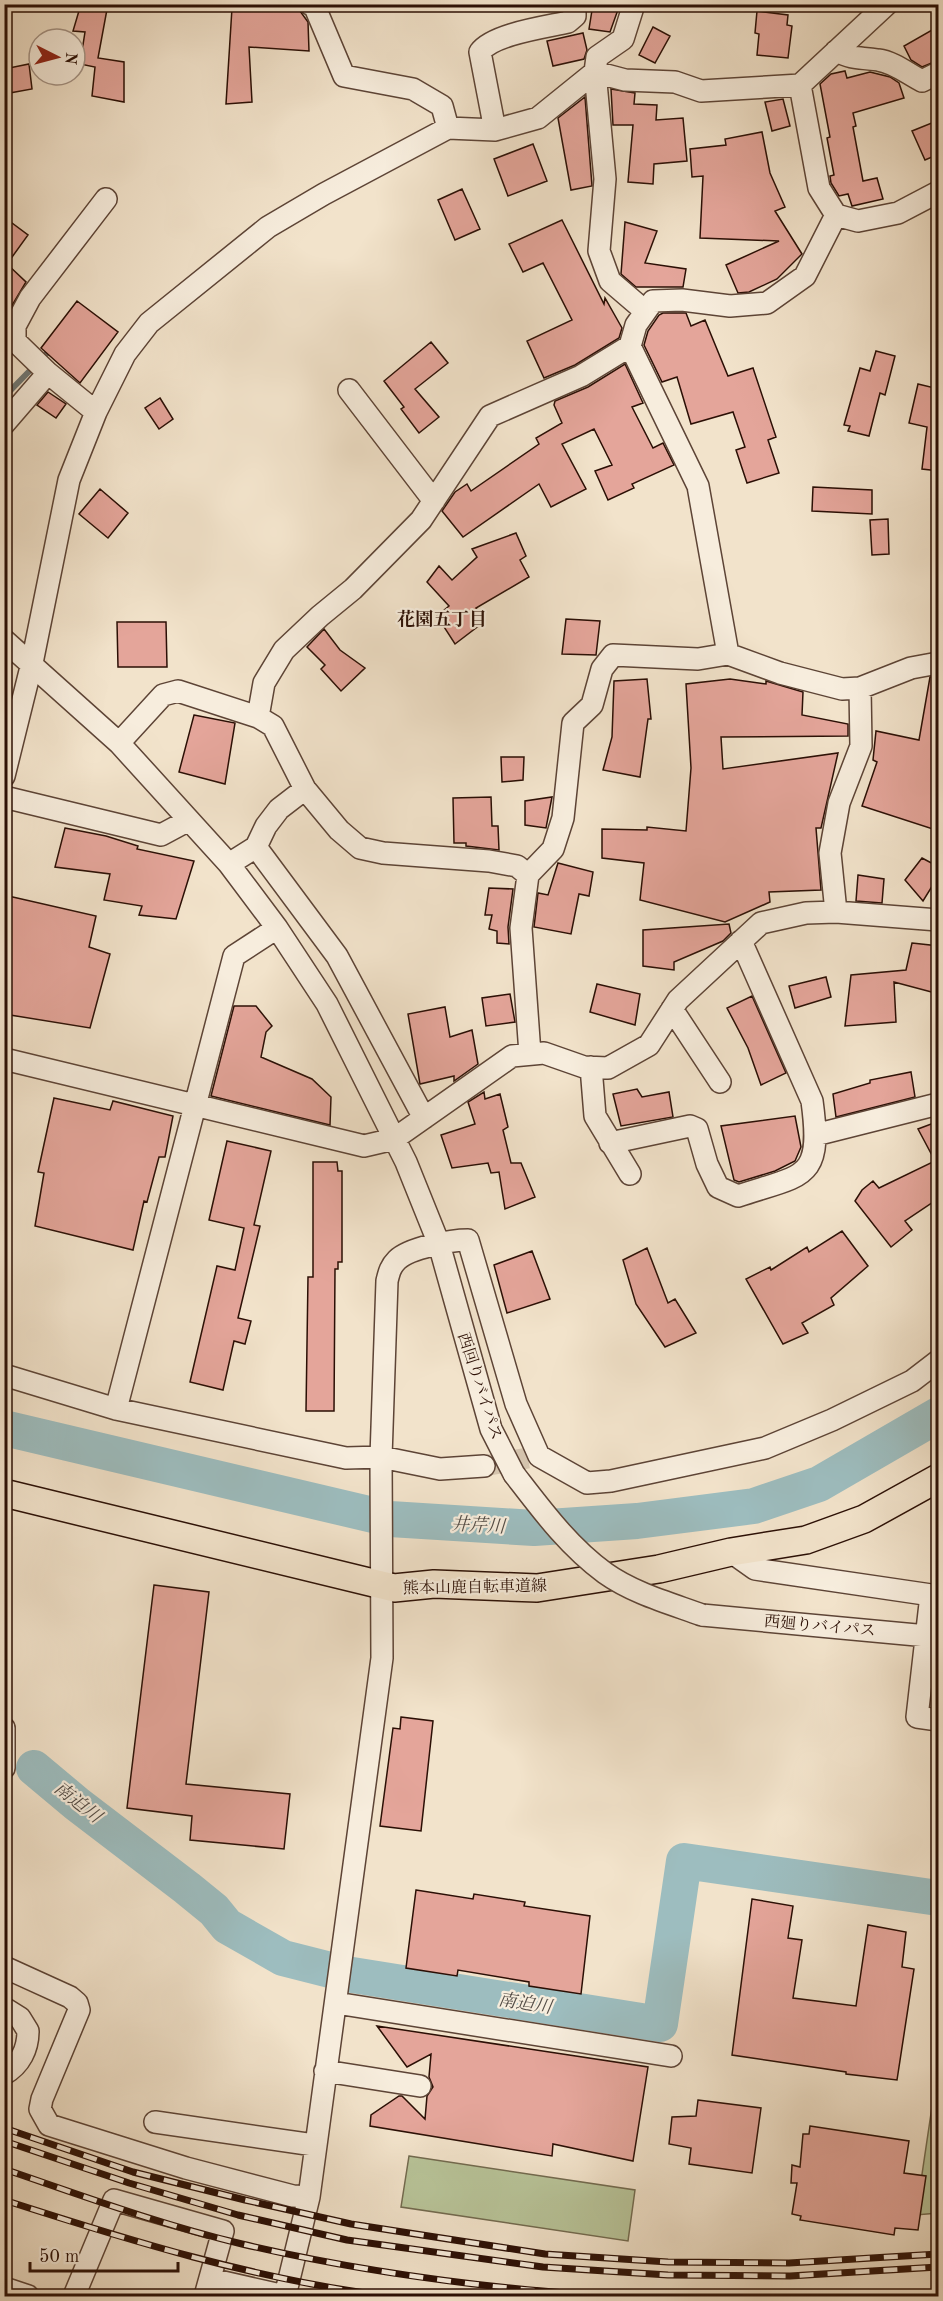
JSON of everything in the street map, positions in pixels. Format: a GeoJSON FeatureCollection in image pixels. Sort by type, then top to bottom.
{"type":"FeatureCollection","features":[{"type":"Feature","properties":{"kind":"main road","name":"熊本山鹿自転車道線"},"geometry":{"type":"LineString","coordinates":[[4,1492],[381,1576],[394,1588],[434,1584],[537,1588],[659,1569],[731,1552],[806,1540],[864,1519],[939,1478]]}},
{"type":"Feature","properties":{"kind":"street"},"geometry":{"type":"LineString","coordinates":[[310,4],[317,13],[344,76],[413,88],[441,106],[448,128]]}},
{"type":"Feature","properties":{"kind":"street"},"geometry":{"type":"LineString","coordinates":[[495,130],[480,52],[488,44],[501,39],[568,22],[575,16],[575,4]]}},
{"type":"Feature","properties":{"kind":"street"},"geometry":{"type":"LineString","coordinates":[[634,4],[623,39],[597,57],[596,72],[605,179],[599,251],[610,281],[645,311]]}},
{"type":"Feature","properties":{"kind":"street"},"geometry":{"type":"LineString","coordinates":[[596,72],[625,80],[675,82],[701,91],[800,85],[887,4]]}},
{"type":"Feature","properties":{"kind":"street"},"geometry":{"type":"LineString","coordinates":[[836,51],[855,60],[878,60],[894,65],[922,81],[939,73]]}},
{"type":"Feature","properties":{"kind":"street"},"geometry":{"type":"LineString","coordinates":[[4,776],[32,663],[69,480],[96,412],[125,354],[149,323],[268,226],[448,128],[495,130],[538,118],[596,72]]}},
{"type":"Feature","properties":{"kind":"street"},"geometry":{"type":"LineString","coordinates":[[800,85],[819,188],[836,215],[858,221],[898,213],[939,192]]}},
{"type":"Feature","properties":{"kind":"street"},"geometry":{"type":"LineString","coordinates":[[96,412],[15,341],[15,326],[30,298],[106,200]]}},
{"type":"Feature","properties":{"kind":"street"},"geometry":{"type":"LineString","coordinates":[[728,654],[698,486],[630,346],[636,325],[653,301],[692,300],[730,306],[767,303],[805,276],[836,215]]}},
{"type":"Feature","properties":{"kind":"street"},"geometry":{"type":"LineString","coordinates":[[258,717],[264,683],[284,650],[376,568],[422,520],[490,416],[581,376],[630,346]]}},
{"type":"Feature","properties":{"kind":"street"},"geometry":{"type":"LineString","coordinates":[[4,424],[42,367]]}},
{"type":"Feature","properties":{"kind":"street"},"geometry":{"type":"LineString","coordinates":[[349,390],[434,501]]}},
{"type":"Feature","properties":{"kind":"street","name":"西回りバイパス"},"geometry":{"type":"LineString","coordinates":[[4,640],[119,743],[229,864],[277,928],[327,1004],[406,1162],[439,1244],[491,1430],[514,1474],[546,1516],[578,1551],[606,1574],[647,1596],[702,1614]]}},
{"type":"Feature","properties":{"kind":"street"},"geometry":{"type":"LineString","coordinates":[[530,1054],[521,928],[528,875],[554,849],[563,818],[573,723],[592,705],[602,669],[613,655],[698,659],[728,654],[780,673],[842,689],[860,688],[911,668],[939,663]]}},
{"type":"Feature","properties":{"kind":"street"},"geometry":{"type":"LineString","coordinates":[[836,912],[830,853],[839,803],[861,746],[860,688]]}},
{"type":"Feature","properties":{"kind":"street"},"geometry":{"type":"LineString","coordinates":[[119,743],[163,695],[178,691],[258,717],[273,726],[305,789],[339,830],[360,848],[383,853],[489,861],[517,866],[528,875]]}},
{"type":"Feature","properties":{"kind":"street"},"geometry":{"type":"LineString","coordinates":[[229,864],[256,847],[266,826],[279,809],[305,789]]}},
{"type":"Feature","properties":{"kind":"street"},"geometry":{"type":"LineString","coordinates":[[4,797],[161,835],[189,820]]}},
{"type":"Feature","properties":{"kind":"street"},"geometry":{"type":"LineString","coordinates":[[256,847],[337,956],[423,1118]]}},
{"type":"Feature","properties":{"kind":"street"},"geometry":{"type":"LineString","coordinates":[[4,1059],[364,1146],[394,1139],[512,1056],[544,1053],[584,1067],[608,1068],[649,1045],[686,991],[761,923],[806,913],[836,912],[937,918]]}},
{"type":"Feature","properties":{"kind":"street"},"geometry":{"type":"LineString","coordinates":[[116,1409],[193,1106],[234,956],[277,928]]}},
{"type":"Feature","properties":{"kind":"street"},"geometry":{"type":"LineString","coordinates":[[610,1143],[690,1126],[698,1129],[707,1164],[718,1187],[738,1196],[802,1175],[813,1159],[815,1135],[812,1101],[741,941]]}},
{"type":"Feature","properties":{"kind":"street"},"geometry":{"type":"LineString","coordinates":[[672,1009],[720,1082]]}},
{"type":"Feature","properties":{"kind":"street"},"geometry":{"type":"LineString","coordinates":[[591,1067],[595,1116],[630,1174]]}},
{"type":"Feature","properties":{"kind":"street"},"geometry":{"type":"LineString","coordinates":[[815,1135],[939,1104]]}},
{"type":"Feature","properties":{"kind":"street"},"geometry":{"type":"LineString","coordinates":[[74,2296],[114,2200],[223,2232],[207,2288],[285,2296],[309,2197],[314,2145],[337,1997],[382,1658],[381,1462],[387,1281],[390,1268],[398,1258],[439,1244],[468,1240],[533,1457],[587,1484],[611,1481],[765,1448],[832,1420],[912,1381],[939,1361]]}},
{"type":"Feature","properties":{"kind":"street"},"geometry":{"type":"LineString","coordinates":[[4,1375],[116,1409],[346,1458],[432,1469],[484,1466]]}},
{"type":"Feature","properties":{"kind":"street"},"geometry":{"type":"LineString","coordinates":[[731,1552],[755,1569],[935,1595],[932,1636],[917,1717],[939,1720]]}},
{"type":"Feature","properties":{"kind":"street","name":"西廻りバイパス"},"geometry":{"type":"LineString","coordinates":[[702,1614],[932,1636]]}},
{"type":"Feature","properties":{"kind":"street"},"geometry":{"type":"LineString","coordinates":[[4,1728],[4,1768]]}},
{"type":"Feature","properties":{"kind":"street"},"geometry":{"type":"LineString","coordinates":[[4,1967],[70,1997],[77,2003],[79,2010],[42,2099],[40,2109],[49,2125],[186,2168],[293,2196],[309,2197]]}},
{"type":"Feature","properties":{"kind":"street"},"geometry":{"type":"LineString","coordinates":[[337,1997],[671,2056]]}},
{"type":"Feature","properties":{"kind":"street"},"geometry":{"type":"LineString","coordinates":[[4,2008],[20,2018],[28,2031],[26,2048],[19,2062],[4,2074]]}},
{"type":"Feature","properties":{"kind":"street"},"geometry":{"type":"LineString","coordinates":[[325,2072],[420,2086]]}},
{"type":"Feature","properties":{"kind":"street"},"geometry":{"type":"LineString","coordinates":[[155,2122],[314,2145]]}},
{"type":"Feature","properties":{"kind":"street"},"geometry":{"type":"LineString","coordinates":[[4,2288],[28,2296]]}},
{"type":"Feature","properties":{"kind":"green space"},"geometry":{"type":"Polygon","coordinates":[[[938,2066],[938,2213],[916,2215],[938,2066]]]}},
{"type":"Feature","properties":{"kind":"green space"},"geometry":{"type":"Polygon","coordinates":[[[409,2156],[635,2190],[628,2241],[401,2207],[409,2156]]]}},
{"type":"Feature","properties":{"kind":"building"},"geometry":{"type":"Polygon","coordinates":[[[81,4],[108,4],[98,58],[124,62],[124,102],[92,96],[95,67],[87,65],[87,27],[74,27],[81,4]]]}},
{"type":"Feature","properties":{"kind":"building"},"geometry":{"type":"Polygon","coordinates":[[[593,4],[620,4],[610,32],[589,29],[593,4]]]}},
{"type":"Feature","properties":{"kind":"building"},"geometry":{"type":"Polygon","coordinates":[[[232,8],[300,11],[308,22],[309,51],[249,47],[252,102],[226,104],[232,8]]]}},
{"type":"Feature","properties":{"kind":"building"},"geometry":{"type":"Polygon","coordinates":[[[757,11],[788,15],[787,25],[792,26],[788,58],[757,55],[759,34],[755,33],[757,11]]]}},
{"type":"Feature","properties":{"kind":"building"},"geometry":{"type":"Polygon","coordinates":[[[939,26],[939,60],[922,67],[911,60],[904,46],[939,26]]]}},
{"type":"Feature","properties":{"kind":"building"},"geometry":{"type":"Polygon","coordinates":[[[653,27],[670,36],[655,63],[639,55],[653,27]]]}},
{"type":"Feature","properties":{"kind":"building"},"geometry":{"type":"Polygon","coordinates":[[[583,33],[587,50],[584,59],[553,66],[547,41],[583,33]]]}},
{"type":"Feature","properties":{"kind":"building"},"geometry":{"type":"Polygon","coordinates":[[[27,64],[27,87],[32,89],[4,94],[4,69],[27,64]]]}},
{"type":"Feature","properties":{"kind":"building"},"geometry":{"type":"Polygon","coordinates":[[[845,71],[847,78],[870,72],[890,77],[899,83],[904,98],[853,113],[856,126],[853,127],[863,181],[877,178],[883,199],[852,206],[848,194],[839,196],[831,183],[830,176],[834,175],[827,138],[830,137],[820,84],[831,74],[845,71]]]}},
{"type":"Feature","properties":{"kind":"building"},"geometry":{"type":"Polygon","coordinates":[[[611,89],[635,93],[634,104],[657,105],[656,120],[683,118],[687,161],[654,164],[653,184],[628,182],[633,125],[613,125],[611,89]]]}},
{"type":"Feature","properties":{"kind":"building"},"geometry":{"type":"Polygon","coordinates":[[[585,97],[592,186],[571,190],[558,118],[585,97]]]}},
{"type":"Feature","properties":{"kind":"building"},"geometry":{"type":"Polygon","coordinates":[[[783,99],[790,126],[772,131],[765,102],[783,99]]]}},
{"type":"Feature","properties":{"kind":"building"},"geometry":{"type":"Polygon","coordinates":[[[939,120],[939,154],[925,160],[912,131],[939,120]]]}},
{"type":"Feature","properties":{"kind":"building"},"geometry":{"type":"Polygon","coordinates":[[[762,132],[770,173],[785,207],[775,211],[802,254],[777,279],[749,292],[738,293],[726,265],[779,241],[700,238],[703,176],[692,177],[690,149],[726,145],[725,139],[762,132]]]}},
{"type":"Feature","properties":{"kind":"building"},"geometry":{"type":"Polygon","coordinates":[[[533,144],[547,181],[508,196],[494,159],[533,144]]]}},
{"type":"Feature","properties":{"kind":"building"},"geometry":{"type":"Polygon","coordinates":[[[462,189],[480,229],[455,240],[438,200],[462,189]]]}},
{"type":"Feature","properties":{"kind":"building"},"geometry":{"type":"Polygon","coordinates":[[[4,217],[28,235],[7,264],[26,282],[4,319],[4,217]]]}},
{"type":"Feature","properties":{"kind":"building"},"geometry":{"type":"Polygon","coordinates":[[[562,220],[604,304],[605,298],[622,328],[619,338],[575,365],[544,378],[527,341],[572,320],[543,263],[523,272],[509,244],[562,220]]]}},
{"type":"Feature","properties":{"kind":"building"},"geometry":{"type":"Polygon","coordinates":[[[625,222],[657,231],[645,263],[686,269],[683,287],[636,287],[621,274],[625,222]]]}},
{"type":"Feature","properties":{"kind":"building"},"geometry":{"type":"Polygon","coordinates":[[[77,301],[118,332],[80,383],[41,348],[77,301]]]}},
{"type":"Feature","properties":{"kind":"building"},"geometry":{"type":"Polygon","coordinates":[[[663,313],[686,313],[691,326],[705,320],[728,376],[753,368],[776,437],[768,440],[779,473],[747,483],[736,450],[745,447],[733,412],[691,424],[677,377],[662,382],[644,345],[648,331],[663,313]]]}},
{"type":"Feature","properties":{"kind":"building"},"geometry":{"type":"Polygon","coordinates":[[[431,342],[448,363],[415,389],[439,417],[419,433],[401,409],[404,407],[384,381],[431,342]]]}},
{"type":"Feature","properties":{"kind":"building"},"geometry":{"type":"Polygon","coordinates":[[[876,351],[895,356],[885,395],[880,393],[869,436],[848,431],[850,426],[844,425],[860,368],[870,371],[876,351]]]}},
{"type":"Feature","properties":{"kind":"building"},"geometry":{"type":"Polygon","coordinates":[[[625,364],[643,403],[632,407],[653,448],[663,443],[674,465],[632,484],[634,488],[608,500],[595,471],[612,465],[594,429],[562,444],[586,489],[551,507],[539,484],[463,537],[442,511],[455,492],[467,484],[471,491],[539,444],[536,438],[562,423],[554,405],[555,401],[588,387],[625,364]]]}},
{"type":"Feature","properties":{"kind":"building"},"geometry":{"type":"Polygon","coordinates":[[[918,384],[939,389],[939,471],[922,469],[927,427],[909,423],[918,384]]]}},
{"type":"Feature","properties":{"kind":"building"},"geometry":{"type":"Polygon","coordinates":[[[48,392],[66,404],[56,418],[37,405],[48,392]]]}},
{"type":"Feature","properties":{"kind":"building"},"geometry":{"type":"Polygon","coordinates":[[[160,398],[173,419],[159,429],[145,408],[160,398]]]}},
{"type":"Feature","properties":{"kind":"building"},"geometry":{"type":"Polygon","coordinates":[[[813,487],[872,490],[872,514],[812,511],[813,487]]]}},
{"type":"Feature","properties":{"kind":"building"},"geometry":{"type":"Polygon","coordinates":[[[100,489],[128,513],[108,538],[79,514],[100,489]]]}},
{"type":"Feature","properties":{"kind":"building"},"geometry":{"type":"Polygon","coordinates":[[[888,519],[889,554],[872,555],[870,520],[888,519]]]}},
{"type":"Feature","properties":{"kind":"building"},"geometry":{"type":"Polygon","coordinates":[[[516,533],[526,556],[520,560],[529,577],[476,608],[485,621],[455,644],[437,616],[449,606],[427,582],[439,566],[452,580],[477,557],[472,549],[516,533]]]}},
{"type":"Feature","properties":{"kind":"building"},"geometry":{"type":"Polygon","coordinates":[[[566,619],[600,621],[596,655],[562,654],[566,619]]]}},
{"type":"Feature","properties":{"kind":"building"},"geometry":{"type":"Polygon","coordinates":[[[117,622],[166,622],[167,667],[118,667],[117,622]]]}},
{"type":"Feature","properties":{"kind":"building"},"geometry":{"type":"Polygon","coordinates":[[[324,629],[340,650],[365,668],[341,691],[321,669],[325,665],[307,647],[324,629]]]}},
{"type":"Feature","properties":{"kind":"building"},"geometry":{"type":"Polygon","coordinates":[[[930,677],[939,677],[939,831],[862,806],[877,762],[873,760],[876,731],[919,740],[930,677]]]}},
{"type":"Feature","properties":{"kind":"building"},"geometry":{"type":"Polygon","coordinates":[[[647,679],[651,719],[648,719],[640,777],[603,770],[612,737],[614,681],[647,679]]]}},
{"type":"Feature","properties":{"kind":"building"},"geometry":{"type":"Polygon","coordinates":[[[730,679],[766,684],[766,681],[803,692],[802,715],[848,724],[848,736],[721,737],[723,769],[838,753],[821,828],[816,828],[821,890],[769,892],[770,902],[725,922],[640,900],[644,863],[602,858],[602,829],[647,830],[647,827],[686,831],[691,768],[686,684],[730,679]]]}},
{"type":"Feature","properties":{"kind":"building"},"geometry":{"type":"Polygon","coordinates":[[[194,715],[235,723],[225,784],[179,772],[194,715]]]}},
{"type":"Feature","properties":{"kind":"building"},"geometry":{"type":"Polygon","coordinates":[[[501,757],[524,757],[523,780],[502,782],[501,757]]]}},
{"type":"Feature","properties":{"kind":"building"},"geometry":{"type":"Polygon","coordinates":[[[491,797],[492,826],[498,826],[499,850],[466,846],[466,843],[454,843],[453,798],[491,797]]]}},
{"type":"Feature","properties":{"kind":"building"},"geometry":{"type":"Polygon","coordinates":[[[552,797],[546,828],[525,825],[525,801],[552,797]]]}},
{"type":"Feature","properties":{"kind":"building"},"geometry":{"type":"Polygon","coordinates":[[[65,828],[106,836],[138,846],[137,849],[194,861],[176,919],[139,915],[142,906],[104,900],[110,874],[55,867],[65,828]]]}},
{"type":"Feature","properties":{"kind":"building"},"geometry":{"type":"Polygon","coordinates":[[[922,858],[939,867],[939,875],[923,901],[905,880],[922,858]]]}},
{"type":"Feature","properties":{"kind":"building"},"geometry":{"type":"Polygon","coordinates":[[[558,863],[593,872],[589,896],[579,894],[571,934],[534,927],[538,893],[548,895],[558,863]]]}},
{"type":"Feature","properties":{"kind":"building"},"geometry":{"type":"Polygon","coordinates":[[[858,875],[884,879],[882,903],[856,901],[858,875]]]}},
{"type":"Feature","properties":{"kind":"building"},"geometry":{"type":"Polygon","coordinates":[[[489,888],[513,889],[508,927],[509,944],[497,943],[497,931],[489,929],[492,915],[485,915],[489,888]]]}},
{"type":"Feature","properties":{"kind":"building"},"geometry":{"type":"Polygon","coordinates":[[[4,895],[96,916],[89,947],[110,954],[90,1028],[4,1014],[4,895]]]}},
{"type":"Feature","properties":{"kind":"building"},"geometry":{"type":"Polygon","coordinates":[[[729,924],[731,933],[723,941],[674,962],[674,970],[643,966],[643,930],[729,924]]]}},
{"type":"Feature","properties":{"kind":"building"},"geometry":{"type":"Polygon","coordinates":[[[912,943],[939,946],[939,994],[894,982],[896,1022],[845,1026],[851,975],[906,970],[912,943]]]}},
{"type":"Feature","properties":{"kind":"building"},"geometry":{"type":"Polygon","coordinates":[[[826,977],[831,997],[795,1008],[789,986],[826,977]]]}},
{"type":"Feature","properties":{"kind":"building"},"geometry":{"type":"Polygon","coordinates":[[[597,984],[640,994],[635,1025],[590,1012],[597,984]]]}},
{"type":"Feature","properties":{"kind":"building"},"geometry":{"type":"Polygon","coordinates":[[[510,994],[515,1022],[486,1026],[482,998],[510,994]]]}},
{"type":"Feature","properties":{"kind":"building"},"geometry":{"type":"Polygon","coordinates":[[[752,996],[786,1073],[761,1085],[748,1048],[727,1008],[752,996]]]}},
{"type":"Feature","properties":{"kind":"building"},"geometry":{"type":"Polygon","coordinates":[[[234,1006],[256,1006],[272,1026],[266,1032],[261,1057],[312,1079],[331,1097],[330,1125],[211,1096],[234,1006]]]}},
{"type":"Feature","properties":{"kind":"building"},"geometry":{"type":"Polygon","coordinates":[[[445,1007],[450,1037],[472,1030],[478,1064],[454,1081],[454,1076],[420,1084],[408,1014],[445,1007]]]}},
{"type":"Feature","properties":{"kind":"building"},"geometry":{"type":"Polygon","coordinates":[[[911,1072],[915,1097],[836,1117],[833,1094],[870,1083],[870,1080],[911,1072]]]}},
{"type":"Feature","properties":{"kind":"building"},"geometry":{"type":"Polygon","coordinates":[[[637,1089],[642,1097],[669,1092],[673,1117],[621,1126],[613,1094],[637,1089]]]}},
{"type":"Feature","properties":{"kind":"building"},"geometry":{"type":"Polygon","coordinates":[[[484,1092],[485,1099],[500,1094],[508,1127],[503,1130],[511,1163],[521,1163],[535,1197],[505,1209],[499,1172],[491,1173],[488,1163],[452,1168],[441,1135],[475,1124],[468,1102],[484,1092]]]}},
{"type":"Feature","properties":{"kind":"building"},"geometry":{"type":"Polygon","coordinates":[[[54,1098],[110,1110],[113,1101],[173,1116],[165,1157],[159,1157],[147,1202],[144,1201],[133,1250],[35,1226],[44,1173],[38,1172],[54,1098]]]}},
{"type":"Feature","properties":{"kind":"building"},"geometry":{"type":"Polygon","coordinates":[[[795,1116],[801,1147],[795,1161],[775,1171],[739,1182],[734,1180],[721,1126],[795,1116]]]}},
{"type":"Feature","properties":{"kind":"building"},"geometry":{"type":"Polygon","coordinates":[[[939,1121],[939,1198],[905,1221],[912,1230],[891,1247],[855,1201],[862,1190],[873,1181],[879,1188],[935,1161],[918,1129],[939,1121]]]}},
{"type":"Feature","properties":{"kind":"building"},"geometry":{"type":"Polygon","coordinates":[[[227,1141],[271,1151],[254,1225],[260,1226],[238,1318],[251,1321],[245,1344],[234,1341],[223,1390],[190,1382],[217,1266],[235,1270],[244,1228],[209,1220],[227,1141]]]}},
{"type":"Feature","properties":{"kind":"building"},"geometry":{"type":"Polygon","coordinates":[[[313,1162],[337,1162],[338,1171],[342,1171],[342,1262],[338,1262],[338,1269],[335,1269],[334,1411],[306,1411],[308,1277],[313,1277],[313,1162]]]}},
{"type":"Feature","properties":{"kind":"building"},"geometry":{"type":"Polygon","coordinates":[[[842,1231],[868,1266],[831,1298],[834,1305],[802,1323],[808,1333],[783,1344],[746,1279],[770,1267],[771,1270],[807,1247],[809,1252],[842,1231]]]}},
{"type":"Feature","properties":{"kind":"building"},"geometry":{"type":"Polygon","coordinates":[[[647,1248],[668,1303],[675,1299],[696,1333],[665,1347],[636,1304],[623,1260],[647,1248]]]}},
{"type":"Feature","properties":{"kind":"building"},"geometry":{"type":"Polygon","coordinates":[[[532,1251],[550,1299],[507,1313],[494,1265],[532,1251]]]}},
{"type":"Feature","properties":{"kind":"building"},"geometry":{"type":"Polygon","coordinates":[[[154,1585],[209,1592],[186,1784],[290,1794],[284,1849],[190,1840],[192,1816],[127,1808],[154,1585]]]}},
{"type":"Feature","properties":{"kind":"building"},"geometry":{"type":"Polygon","coordinates":[[[401,1717],[433,1721],[421,1831],[380,1826],[393,1728],[400,1729],[401,1717]]]}},
{"type":"Feature","properties":{"kind":"building"},"geometry":{"type":"Polygon","coordinates":[[[416,1890],[473,1899],[474,1894],[525,1902],[524,1906],[590,1916],[581,1994],[529,1986],[529,1982],[458,1970],[457,1976],[406,1968],[416,1890]]]}},
{"type":"Feature","properties":{"kind":"building"},"geometry":{"type":"Polygon","coordinates":[[[752,1899],[793,1906],[788,1938],[802,1940],[793,1998],[856,2006],[868,1925],[906,1932],[902,1967],[914,1969],[897,2080],[732,2055],[752,1899]]]}},
{"type":"Feature","properties":{"kind":"building"},"geometry":{"type":"Polygon","coordinates":[[[377,2026],[648,2067],[633,2161],[553,2144],[552,2156],[370,2126],[371,2115],[399,2096],[402,2096],[425,2119],[427,2096],[433,2087],[429,2077],[431,2054],[407,2067],[377,2026]]]}},
{"type":"Feature","properties":{"kind":"building"},"geometry":{"type":"Polygon","coordinates":[[[698,2100],[761,2108],[752,2173],[689,2164],[691,2148],[669,2144],[672,2117],[696,2116],[698,2100]]]}},
{"type":"Feature","properties":{"kind":"building"},"geometry":{"type":"Polygon","coordinates":[[[810,2126],[909,2141],[904,2173],[926,2176],[918,2230],[895,2228],[894,2235],[800,2220],[801,2216],[792,2214],[797,2183],[791,2183],[792,2165],[800,2167],[803,2134],[809,2134],[810,2126]]]}},
{"type":"Feature","properties":{"kind":"waterway"},"geometry":{"type":"LineString","coordinates":[[4,397],[53,347]]}},
{"type":"Feature","properties":{"kind":"waterway","name":"井芹川"},"geometry":{"type":"LineString","coordinates":[[4,1428],[390,1519],[534,1528],[637,1521],[754,1506],[819,1484],[938,1415]]}},
{"type":"Feature","properties":{"kind":"waterway","name":"南迫川"},"geometry":{"type":"LineString","coordinates":[[34,1768],[214,1910],[227,1926],[283,1958],[346,1974],[660,2024],[684,1861],[938,1898]]}},
{"type":"Feature","properties":{"kind":"tunnel"},"geometry":{"type":"LineString","coordinates":[[484,1466],[528,1458]]}},
{"type":"Feature","properties":{"kind":"railway"},"geometry":{"type":"LineString","coordinates":[[4,2128],[133,2172],[245,2200],[351,2224],[545,2254],[668,2262],[789,2263],[938,2254]]}},
{"type":"Feature","properties":{"kind":"railway"},"geometry":{"type":"LineString","coordinates":[[4,2141],[129,2183],[238,2215],[347,2240],[543,2267],[668,2275],[790,2276],[938,2267]]}},
{"type":"Feature","properties":{"kind":"railway"},"geometry":{"type":"LineString","coordinates":[[4,2169],[182,2228],[287,2254],[423,2278],[606,2296]]}},
{"type":"Feature","properties":{"kind":"railway"},"geometry":{"type":"LineString","coordinates":[[4,2200],[193,2257],[289,2280],[387,2296]]}},
{"type":"Feature","properties":{"kind":"railway"},"geometry":{"type":"LineString","coordinates":[[826,2296],[938,2293]]}},
{"type":"Feature","properties":{"kind":"district","name":"花園五丁目"},"geometry":{"type":"Point","coordinates":[442,619]}}]}
